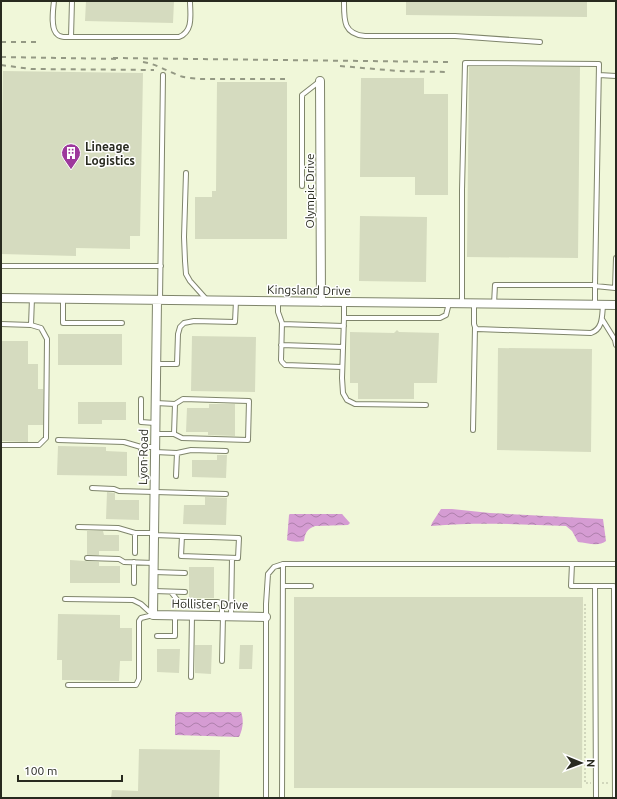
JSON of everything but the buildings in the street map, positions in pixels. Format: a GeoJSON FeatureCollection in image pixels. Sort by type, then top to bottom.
{"type":"FeatureCollection","features":[{"type":"Feature","properties":{"kind":"street","name":"Olympic Drive"},"geometry":{"type":"LineString","coordinates":[[320,81],[321,302]]}},
{"type":"Feature","properties":{"kind":"street","name":"Kingsland Drive"},"geometry":{"type":"LineString","coordinates":[[1,298],[616,305]]}},
{"type":"Feature","properties":{"kind":"street","name":"Lyon Road"},"geometry":{"type":"LineString","coordinates":[[153,615],[156,364],[159,300]]}},
{"type":"Feature","properties":{"kind":"street","name":"Hollister Drive"},"geometry":{"type":"LineString","coordinates":[[153,615],[266,617]]}},
{"type":"Feature","properties":{"kind":"lane"},"geometry":{"type":"LineString","coordinates":[[54,1],[54,31],[58,36],[71,37],[179,37],[184,35],[188,30],[190,22],[190,1]]}},
{"type":"Feature","properties":{"kind":"lane"},"geometry":{"type":"LineString","coordinates":[[71,37],[72,1]]}},
{"type":"Feature","properties":{"kind":"lane"},"geometry":{"type":"LineString","coordinates":[[344,1],[346,23],[351,32],[357,35],[455,36],[540,42]]}},
{"type":"Feature","properties":{"kind":"lane"},"geometry":{"type":"LineString","coordinates":[[462,304],[462,190],[465,63],[599,64],[595,286],[602,318],[615,340],[616,345]]}},
{"type":"Feature","properties":{"kind":"lane"},"geometry":{"type":"LineString","coordinates":[[159,300],[161,266],[163,75]]}},
{"type":"Feature","properties":{"kind":"lane"},"geometry":{"type":"LineString","coordinates":[[599,75],[616,76]]}},
{"type":"Feature","properties":{"kind":"lane"},"geometry":{"type":"LineString","coordinates":[[302,186],[302,95],[320,81]]}},
{"type":"Feature","properties":{"kind":"lane"},"geometry":{"type":"LineString","coordinates":[[186,173],[184,237],[186,274],[207,301]]}},
{"type":"Feature","properties":{"kind":"lane"},"geometry":{"type":"LineString","coordinates":[[494,304],[495,285],[595,286],[615,288],[616,258]]}},
{"type":"Feature","properties":{"kind":"lane"},"geometry":{"type":"LineString","coordinates":[[1,266],[161,266]]}},
{"type":"Feature","properties":{"kind":"lane"},"geometry":{"type":"LineString","coordinates":[[31,325],[32,298]]}},
{"type":"Feature","properties":{"kind":"lane"},"geometry":{"type":"LineString","coordinates":[[63,299],[63,323],[122,323]]}},
{"type":"Feature","properties":{"kind":"lane"},"geometry":{"type":"LineString","coordinates":[[156,364],[177,364],[178,334],[180,327],[184,323],[194,321],[235,322],[236,301]]}},
{"type":"Feature","properties":{"kind":"lane"},"geometry":{"type":"LineString","coordinates":[[278,302],[278,312],[282,324],[282,362],[285,366],[342,367]]}},
{"type":"Feature","properties":{"kind":"lane"},"geometry":{"type":"LineString","coordinates":[[344,302],[342,378],[343,393],[346,400],[356,404],[426,405]]}},
{"type":"Feature","properties":{"kind":"lane"},"geometry":{"type":"LineString","coordinates":[[344,318],[440,318],[446,315],[449,303]]}},
{"type":"Feature","properties":{"kind":"lane"},"geometry":{"type":"LineString","coordinates":[[473,430],[474,304]]}},
{"type":"Feature","properties":{"kind":"lane"},"geometry":{"type":"LineString","coordinates":[[475,328],[481,330],[591,332],[599,328],[602,318]]}},
{"type":"Feature","properties":{"kind":"lane"},"geometry":{"type":"LineString","coordinates":[[1,324],[31,325],[40,328],[47,339],[46,438],[39,445],[1,445]]}},
{"type":"Feature","properties":{"kind":"lane"},"geometry":{"type":"LineString","coordinates":[[282,324],[344,326]]}},
{"type":"Feature","properties":{"kind":"lane"},"geometry":{"type":"LineString","coordinates":[[281,345],[343,347]]}},
{"type":"Feature","properties":{"kind":"lane"},"geometry":{"type":"LineString","coordinates":[[141,399],[140,422],[155,422]]}},
{"type":"Feature","properties":{"kind":"lane"},"geometry":{"type":"LineString","coordinates":[[155,434],[174,434],[182,438],[248,440],[248,400],[183,399],[175,404],[156,403]]}},
{"type":"Feature","properties":{"kind":"lane"},"geometry":{"type":"LineString","coordinates":[[174,434],[175,404]]}},
{"type":"Feature","properties":{"kind":"lane"},"geometry":{"type":"LineString","coordinates":[[58,440],[124,442],[141,447],[177,453],[191,450],[226,451]]}},
{"type":"Feature","properties":{"kind":"lane"},"geometry":{"type":"LineString","coordinates":[[141,447],[141,475]]}},
{"type":"Feature","properties":{"kind":"lane"},"geometry":{"type":"LineString","coordinates":[[176,476],[177,453]]}},
{"type":"Feature","properties":{"kind":"lane"},"geometry":{"type":"LineString","coordinates":[[92,488],[114,489],[119,491],[226,494]]}},
{"type":"Feature","properties":{"kind":"lane"},"geometry":{"type":"LineString","coordinates":[[78,527],[118,528],[135,533],[238,538],[238,558],[181,556],[182,536]]}},
{"type":"Feature","properties":{"kind":"lane"},"geometry":{"type":"LineString","coordinates":[[135,533],[135,554]]}},
{"type":"Feature","properties":{"kind":"lane"},"geometry":{"type":"LineString","coordinates":[[87,558],[119,559],[124,562],[154,563]]}},
{"type":"Feature","properties":{"kind":"lane"},"geometry":{"type":"LineString","coordinates":[[222,661],[225,616],[232,558]]}},
{"type":"Feature","properties":{"kind":"lane"},"geometry":{"type":"LineString","coordinates":[[134,562],[134,583]]}},
{"type":"Feature","properties":{"kind":"lane"},"geometry":{"type":"LineString","coordinates":[[266,798],[266,617],[268,574],[274,567],[283,564],[616,564]]}},
{"type":"Feature","properties":{"kind":"lane"},"geometry":{"type":"LineString","coordinates":[[282,798],[283,564]]}},
{"type":"Feature","properties":{"kind":"lane"},"geometry":{"type":"LineString","coordinates":[[572,564],[571,586],[614,586],[615,798]]}},
{"type":"Feature","properties":{"kind":"lane"},"geometry":{"type":"LineString","coordinates":[[154,572],[185,573]]}},
{"type":"Feature","properties":{"kind":"lane"},"geometry":{"type":"LineString","coordinates":[[283,586],[312,586]]}},
{"type":"Feature","properties":{"kind":"lane"},"geometry":{"type":"LineString","coordinates":[[595,586],[596,798]]}},
{"type":"Feature","properties":{"kind":"lane"},"geometry":{"type":"LineString","coordinates":[[153,591],[185,592]]}},
{"type":"Feature","properties":{"kind":"lane"},"geometry":{"type":"LineString","coordinates":[[171,592],[179,602],[218,602],[221,604],[225,616]]}},
{"type":"Feature","properties":{"kind":"lane"},"geometry":{"type":"LineString","coordinates":[[65,599],[133,600],[141,604],[153,615]]}},
{"type":"Feature","properties":{"kind":"lane"},"geometry":{"type":"LineString","coordinates":[[68,685],[136,685],[139,679],[139,621],[141,618],[153,615]]}},
{"type":"Feature","properties":{"kind":"lane"},"geometry":{"type":"LineString","coordinates":[[157,636],[175,636],[175,615]]}},
{"type":"Feature","properties":{"kind":"lane"},"geometry":{"type":"LineString","coordinates":[[191,677],[192,616]]}},
{"type":"Feature","properties":{"kind":"path"},"geometry":{"type":"LineString","coordinates":[[585,604],[585,784],[592,783]]}},
{"type":"Feature","properties":{"kind":"path"},"geometry":{"type":"LineString","coordinates":[[600,783],[612,783]]}},
{"type":"Feature","properties":{"kind":"water"},"geometry":{"type":"Polygon","coordinates":[[[441,509],[603,519],[606,541],[600,544],[578,542],[572,531],[566,526],[482,524],[431,526],[441,509]]]}},
{"type":"Feature","properties":{"kind":"water"},"geometry":{"type":"Polygon","coordinates":[[[290,514],[342,514],[350,523],[348,525],[315,526],[310,528],[307,532],[304,541],[297,542],[287,540],[290,514]]]}},
{"type":"Feature","properties":{"kind":"water"},"geometry":{"type":"Polygon","coordinates":[[[176,712],[241,712],[243,724],[239,737],[175,735],[176,712]]]}},
{"type":"Feature","properties":{"kind":"railway"},"geometry":{"type":"LineString","coordinates":[[1,42],[38,42]]}},
{"type":"Feature","properties":{"kind":"railway"},"geometry":{"type":"LineString","coordinates":[[1,57],[119,59]]}},
{"type":"Feature","properties":{"kind":"railway"},"geometry":{"type":"LineString","coordinates":[[113,58],[448,62]]}},
{"type":"Feature","properties":{"kind":"railway"},"geometry":{"type":"LineString","coordinates":[[143,62],[157,66],[180,76],[190,78],[285,79]]}},
{"type":"Feature","properties":{"kind":"railway"},"geometry":{"type":"LineString","coordinates":[[1,65],[31,69],[154,70]]}},
{"type":"Feature","properties":{"kind":"railway"},"geometry":{"type":"LineString","coordinates":[[340,66],[398,71],[446,72]]}},
{"type":"Feature","properties":{"kind":"place","name":"Lineage Logistics"},"geometry":{"type":"Point","coordinates":[71,170]}}]}
